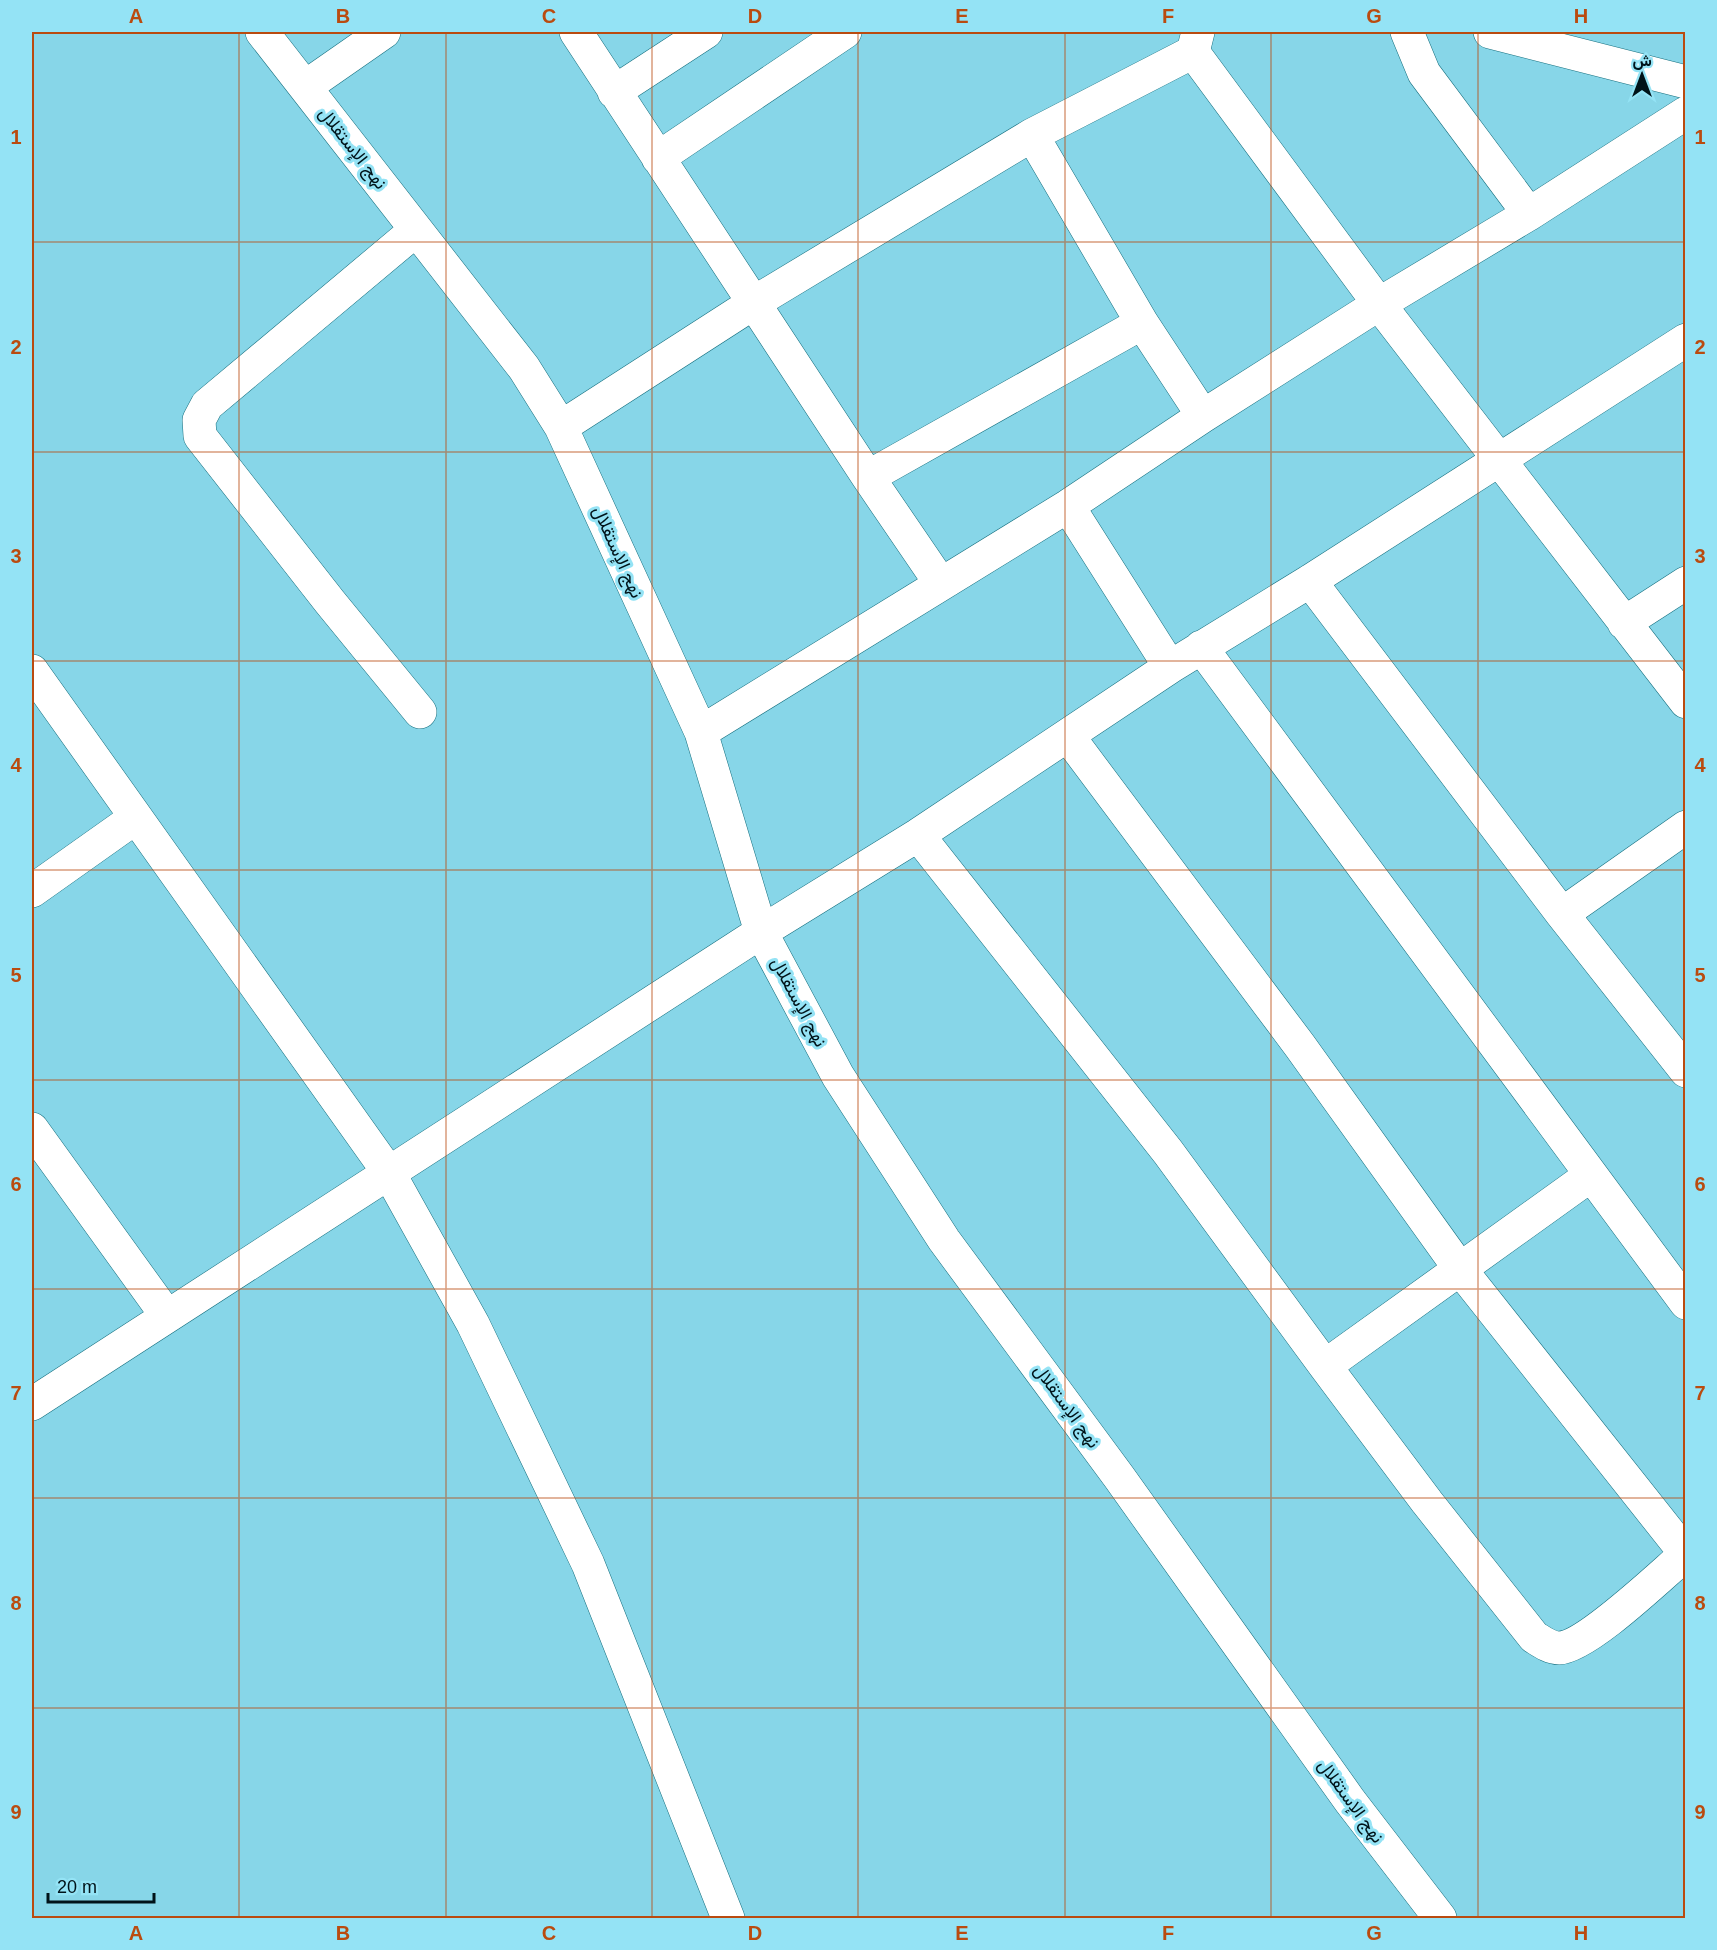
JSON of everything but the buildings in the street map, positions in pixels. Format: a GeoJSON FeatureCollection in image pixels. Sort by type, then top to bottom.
{"type":"FeatureCollection","features":[{"type":"Feature","properties":{"kind":"street","name":"نهج الإستقلال"},"geometry":{"type":"LineString","coordinates":[[262,32],[524,368],[561,427],[701,732],[761,932],[838,1076],[944,1240],[1126,1486],[1350,1801],[1440,1918]]}},
{"type":"Feature","properties":{"kind":"street"},"geometry":{"type":"LineString","coordinates":[[305,87],[384,32]]}},
{"type":"Feature","properties":{"kind":"street"},"geometry":{"type":"LineString","coordinates":[[576,32],[868,477],[941,584]]}},
{"type":"Feature","properties":{"kind":"street"},"geometry":{"type":"LineString","coordinates":[[614,92],[706,32]]}},
{"type":"Feature","properties":{"kind":"street"},"geometry":{"type":"LineString","coordinates":[[658,158],[845,32]]}},
{"type":"Feature","properties":{"kind":"street"},"geometry":{"type":"LineString","coordinates":[[1407,32],[1424,73],[1529,214]]}},
{"type":"Feature","properties":{"kind":"street"},"geometry":{"type":"LineString","coordinates":[[1490,32],[1686,82]]}},
{"type":"Feature","properties":{"kind":"street"},"geometry":{"type":"LineString","coordinates":[[561,427],[755,302],[1032,135],[1195,42],[1379,303],[1686,702]]}},
{"type":"Feature","properties":{"kind":"street"},"geometry":{"type":"LineString","coordinates":[[701,732],[1068,506],[1379,303],[1529,214],[1686,113]]}},
{"type":"Feature","properties":{"kind":"street"},"geometry":{"type":"LineString","coordinates":[[1032,135],[1142,323],[1203,416]]}},
{"type":"Feature","properties":{"kind":"street"},"geometry":{"type":"LineString","coordinates":[[417,230],[207,405],[199,420],[200,436],[330,602],[420,712]]}},
{"type":"Feature","properties":{"kind":"street"},"geometry":{"type":"LineString","coordinates":[[868,477],[1142,323]]}},
{"type":"Feature","properties":{"kind":"street"},"geometry":{"type":"LineString","coordinates":[[32,1404],[761,932],[918,835],[1201,647],[1310,581],[1686,340]]}},
{"type":"Feature","properties":{"kind":"street"},"geometry":{"type":"LineString","coordinates":[[1068,506],[1170,667]]}},
{"type":"Feature","properties":{"kind":"street"},"geometry":{"type":"LineString","coordinates":[[1310,581],[1562,914],[1686,1071]]}},
{"type":"Feature","properties":{"kind":"street"},"geometry":{"type":"LineString","coordinates":[[1624,623],[1686,583]]}},
{"type":"Feature","properties":{"kind":"street"},"geometry":{"type":"LineString","coordinates":[[1201,647],[1686,1303]]}},
{"type":"Feature","properties":{"kind":"street"},"geometry":{"type":"LineString","coordinates":[[32,671],[389,1173],[473,1323],[588,1563],[728,1918]]}},
{"type":"Feature","properties":{"kind":"street"},"geometry":{"type":"LineString","coordinates":[[918,835],[1168,1152],[1324,1366],[1427,1502],[1534,1637],[1548,1646],[1560,1648],[1577,1642],[1605,1622],[1686,1554],[1460,1269],[1300,1046],[1068,736]]}},
{"type":"Feature","properties":{"kind":"street"},"geometry":{"type":"LineString","coordinates":[[32,891],[135,818]]}},
{"type":"Feature","properties":{"kind":"street"},"geometry":{"type":"LineString","coordinates":[[1562,914],[1686,827]]}},
{"type":"Feature","properties":{"kind":"street"},"geometry":{"type":"LineString","coordinates":[[32,1129],[167,1316]]}},
{"type":"Feature","properties":{"kind":"street"},"geometry":{"type":"LineString","coordinates":[[1324,1366],[1591,1175]]}}]}
